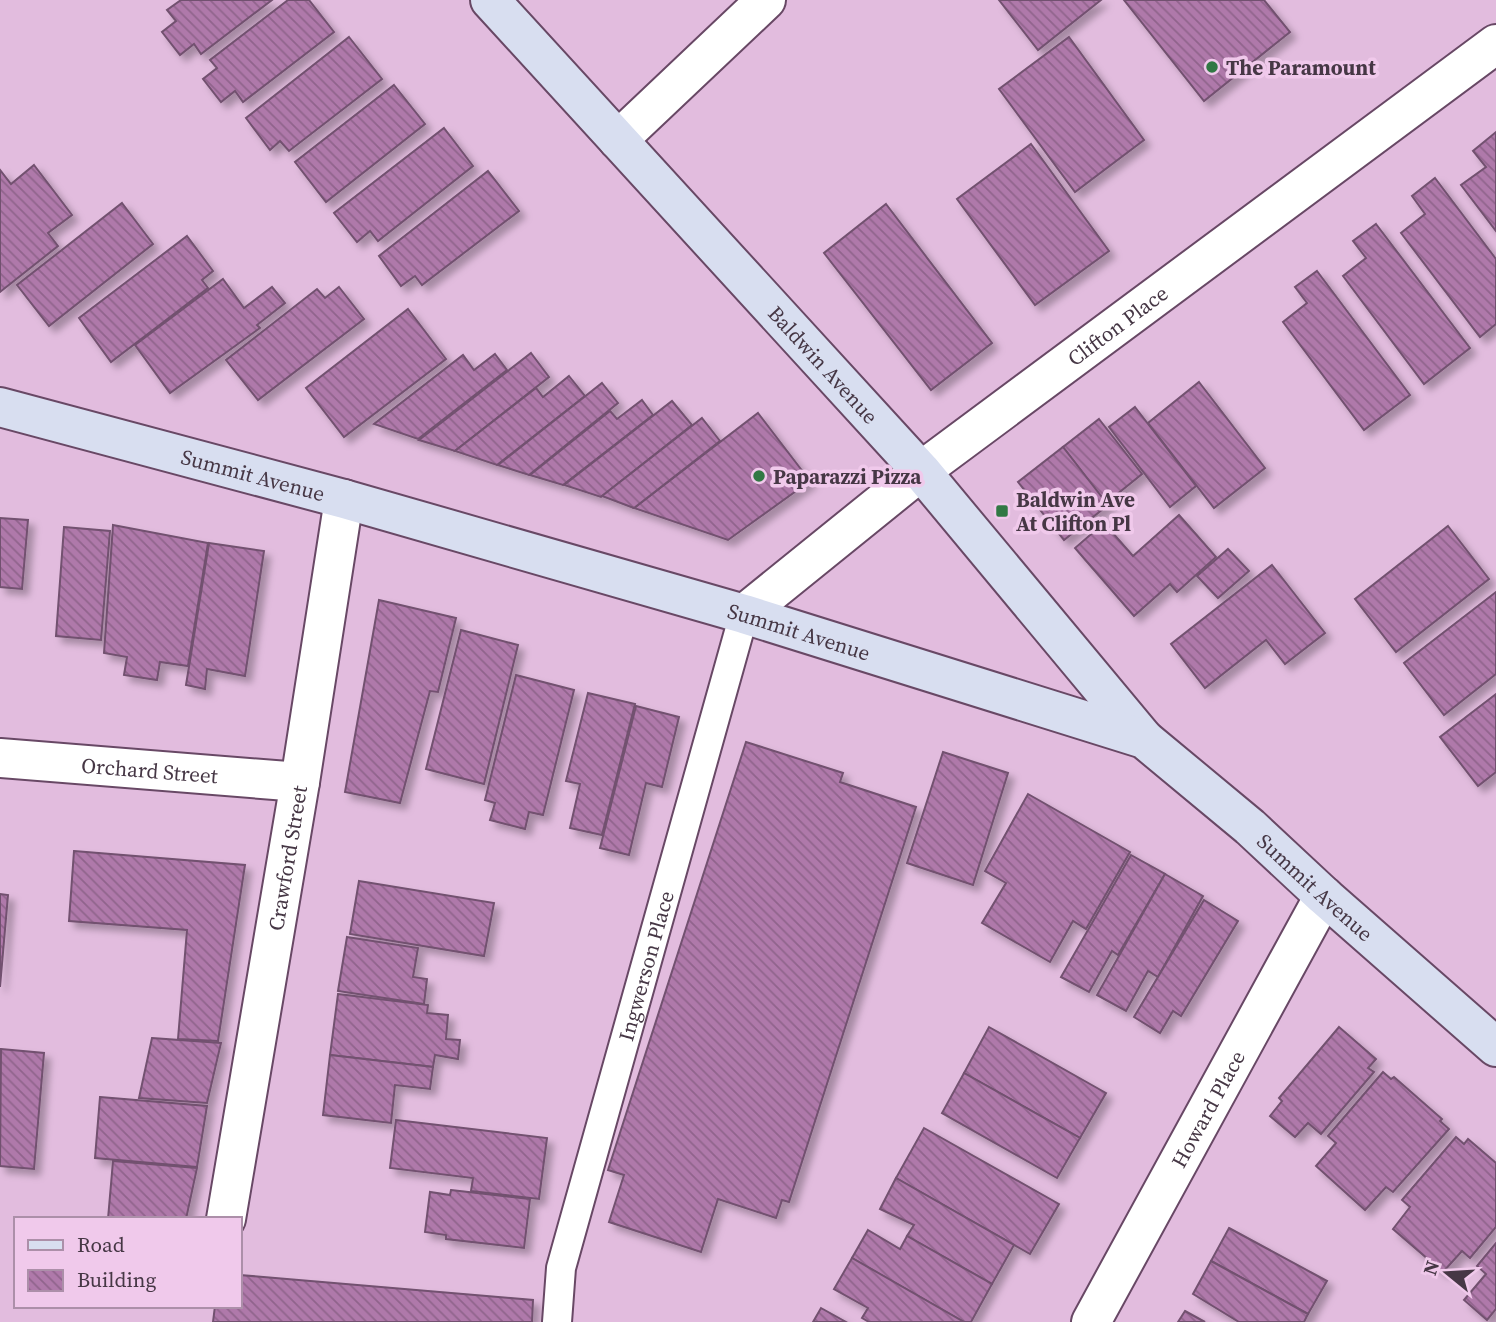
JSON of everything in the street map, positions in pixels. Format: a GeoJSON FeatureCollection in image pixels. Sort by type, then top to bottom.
{"type":"FeatureCollection","features":[{"type":"Feature","properties":{"kind":"main road","name":"Baldwin Avenue"},"geometry":{"type":"LineString","coordinates":[[490,0],[921,471],[1144,738]]}},
{"type":"Feature","properties":{"kind":"main road","name":"Summit Avenue"},"geometry":{"type":"LineString","coordinates":[[0,407],[344,499],[744,614],[1144,738],[1250,827],[1324,896],[1496,1047]]}},
{"type":"Feature","properties":{"kind":"street"},"geometry":{"type":"LineString","coordinates":[[618,140],[766,0]]}},
{"type":"Feature","properties":{"kind":"street","name":"Clifton Place"},"geometry":{"type":"LineString","coordinates":[[744,614],[921,471],[1496,44]]}},
{"type":"Feature","properties":{"kind":"street","name":"Crawford Street"},"geometry":{"type":"LineString","coordinates":[[226,1217],[300,782],[344,499]]}},
{"type":"Feature","properties":{"kind":"street","name":"Orchard Street"},"geometry":{"type":"LineString","coordinates":[[0,758],[300,782]]}},
{"type":"Feature","properties":{"kind":"street","name":"Howard Place"},"geometry":{"type":"LineString","coordinates":[[1090,1322],[1324,896]]}},
{"type":"Feature","properties":{"kind":"lane","name":"Ingwerson Place"},"geometry":{"type":"LineString","coordinates":[[557,1322],[561,1268],[744,614]]}},
{"type":"Feature","properties":{"kind":"building"},"geometry":{"type":"Polygon","coordinates":[[[181,0],[272,0],[201,54],[194,44],[180,55],[162,32],[176,21],[167,10],[181,0]]]}},
{"type":"Feature","properties":{"kind":"building"},"geometry":{"type":"Polygon","coordinates":[[[288,0],[309,0],[334,32],[243,102],[235,91],[221,102],[203,79],[217,68],[210,60],[288,0]]]}},
{"type":"Feature","properties":{"kind":"building"},"geometry":{"type":"Polygon","coordinates":[[[999,0],[1101,0],[1038,50],[999,0]]]}},
{"type":"Feature","properties":{"kind":"building","name":"The Paramount"},"geometry":{"type":"Polygon","coordinates":[[[1124,0],[1264,0],[1290,32],[1204,101],[1124,0]]]}},
{"type":"Feature","properties":{"kind":"building"},"geometry":{"type":"Polygon","coordinates":[[[349,37],[382,79],[289,151],[280,141],[270,150],[246,118],[349,37]]]}},
{"type":"Feature","properties":{"kind":"building"},"geometry":{"type":"Polygon","coordinates":[[[1069,37],[1144,140],[1075,192],[999,89],[1069,37]]]}},
{"type":"Feature","properties":{"kind":"building"},"geometry":{"type":"Polygon","coordinates":[[[394,85],[425,124],[326,202],[295,162],[394,85]]]}},
{"type":"Feature","properties":{"kind":"building"},"geometry":{"type":"Polygon","coordinates":[[[444,128],[473,166],[378,241],[370,231],[357,242],[334,213],[444,128]]]}},
{"type":"Feature","properties":{"kind":"building"},"geometry":{"type":"Polygon","coordinates":[[[1496,132],[1496,231],[1461,185],[1486,167],[1473,151],[1496,132]]]}},
{"type":"Feature","properties":{"kind":"building"},"geometry":{"type":"Polygon","coordinates":[[[1031,144],[1109,251],[1035,305],[957,199],[1031,144]]]}},
{"type":"Feature","properties":{"kind":"building"},"geometry":{"type":"Polygon","coordinates":[[[34,165],[72,215],[48,233],[58,246],[0,292],[0,170],[11,184],[34,165]]]}},
{"type":"Feature","properties":{"kind":"building"},"geometry":{"type":"Polygon","coordinates":[[[488,171],[519,211],[422,285],[415,276],[401,286],[379,256],[488,171]]]}},
{"type":"Feature","properties":{"kind":"building"},"geometry":{"type":"Polygon","coordinates":[[[1435,178],[1496,259],[1496,324],[1480,337],[1401,233],[1425,214],[1412,196],[1435,178]]]}},
{"type":"Feature","properties":{"kind":"building"},"geometry":{"type":"Polygon","coordinates":[[[122,203],[153,244],[49,326],[17,285],[122,203]]]}},
{"type":"Feature","properties":{"kind":"building"},"geometry":{"type":"Polygon","coordinates":[[[886,204],[992,343],[931,390],[824,253],[886,204]]]}},
{"type":"Feature","properties":{"kind":"building"},"geometry":{"type":"Polygon","coordinates":[[[1376,224],[1470,348],[1424,384],[1343,276],[1366,258],[1353,241],[1376,224]]]}},
{"type":"Feature","properties":{"kind":"building"},"geometry":{"type":"Polygon","coordinates":[[[187,236],[213,271],[202,280],[208,288],[111,362],[79,318],[187,236]]]}},
{"type":"Feature","properties":{"kind":"building"},"geometry":{"type":"Polygon","coordinates":[[[1317,271],[1410,395],[1364,430],[1283,322],[1307,303],[1295,287],[1317,271]]]}},
{"type":"Feature","properties":{"kind":"building"},"geometry":{"type":"Polygon","coordinates":[[[223,279],[244,308],[272,287],[285,303],[257,325],[260,328],[170,393],[135,345],[223,279]]]}},
{"type":"Feature","properties":{"kind":"building"},"geometry":{"type":"Polygon","coordinates":[[[339,287],[364,319],[258,400],[226,360],[317,289],[325,298],[339,287]]]}},
{"type":"Feature","properties":{"kind":"building"},"geometry":{"type":"Polygon","coordinates":[[[408,309],[446,359],[344,437],[306,388],[408,309]]]}},
{"type":"Feature","properties":{"kind":"building"},"geometry":{"type":"Polygon","coordinates":[[[531,353],[549,377],[455,451],[419,440],[531,353]]]}},
{"type":"Feature","properties":{"kind":"building"},"geometry":{"type":"Polygon","coordinates":[[[495,354],[507,370],[418,439],[374,424],[463,355],[474,370],[495,354]]]}},
{"type":"Feature","properties":{"kind":"building"},"geometry":{"type":"Polygon","coordinates":[[[569,376],[585,396],[497,465],[455,451],[536,388],[543,397],[569,376]]]}},
{"type":"Feature","properties":{"kind":"building"},"geometry":{"type":"Polygon","coordinates":[[[1199,382],[1265,468],[1214,508],[1148,423],[1199,382]]]}},
{"type":"Feature","properties":{"kind":"building"},"geometry":{"type":"Polygon","coordinates":[[[602,383],[618,403],[529,475],[498,465],[602,383]]]}},
{"type":"Feature","properties":{"kind":"building"},"geometry":{"type":"Polygon","coordinates":[[[642,400],[653,415],[563,485],[530,475],[610,411],[617,419],[642,400]]]}},
{"type":"Feature","properties":{"kind":"building"},"geometry":{"type":"Polygon","coordinates":[[[672,401],[692,425],[601,497],[564,485],[672,401]]]}},
{"type":"Feature","properties":{"kind":"building"},"geometry":{"type":"Polygon","coordinates":[[[1135,407],[1196,486],[1170,507],[1109,427],[1135,407]]]}},
{"type":"Feature","properties":{"kind":"building"},"geometry":{"type":"Polygon","coordinates":[[[758,413],[810,481],[728,540],[634,508],[758,413]]]}},
{"type":"Feature","properties":{"kind":"building"},"geometry":{"type":"Polygon","coordinates":[[[702,418],[720,441],[634,508],[602,496],[702,418]]]}},
{"type":"Feature","properties":{"kind":"building"},"geometry":{"type":"Polygon","coordinates":[[[1099,419],[1142,474],[1106,503],[1063,447],[1099,419]]]}},
{"type":"Feature","properties":{"kind":"building"},"geometry":{"type":"Polygon","coordinates":[[[1063,447],[1108,505],[1064,540],[1018,482],[1063,447]]]}},
{"type":"Feature","properties":{"kind":"building"},"geometry":{"type":"Polygon","coordinates":[[[1179,515],[1216,557],[1177,592],[1170,584],[1134,616],[1075,548],[1104,523],[1133,556],[1179,515]]]}},
{"type":"Feature","properties":{"kind":"building"},"geometry":{"type":"Polygon","coordinates":[[[0,518],[28,520],[22,589],[0,587],[0,518]]]}},
{"type":"Feature","properties":{"kind":"building"},"geometry":{"type":"Polygon","coordinates":[[[113,525],[208,543],[188,666],[160,662],[157,680],[124,675],[127,657],[104,653],[113,525]]]}},
{"type":"Feature","properties":{"kind":"building"},"geometry":{"type":"Polygon","coordinates":[[[1448,526],[1489,579],[1396,652],[1355,599],[1448,526]]]}},
{"type":"Feature","properties":{"kind":"building"},"geometry":{"type":"Polygon","coordinates":[[[64,527],[110,531],[101,640],[56,636],[64,527]]]}},
{"type":"Feature","properties":{"kind":"building"},"geometry":{"type":"Polygon","coordinates":[[[209,543],[264,551],[245,676],[207,669],[205,689],[186,685],[209,543]]]}},
{"type":"Feature","properties":{"kind":"building"},"geometry":{"type":"Polygon","coordinates":[[[1228,549],[1249,571],[1218,598],[1197,576],[1228,549]]]}},
{"type":"Feature","properties":{"kind":"building"},"geometry":{"type":"Polygon","coordinates":[[[1272,565],[1325,633],[1285,664],[1266,640],[1205,688],[1171,644],[1272,565]]]}},
{"type":"Feature","properties":{"kind":"building"},"geometry":{"type":"Polygon","coordinates":[[[1496,592],[1496,674],[1444,715],[1404,663],[1496,592]]]}},
{"type":"Feature","properties":{"kind":"building"},"geometry":{"type":"Polygon","coordinates":[[[379,600],[456,618],[438,692],[430,691],[400,803],[345,792],[379,600]]]}},
{"type":"Feature","properties":{"kind":"building"},"geometry":{"type":"Polygon","coordinates":[[[461,630],[518,645],[484,784],[426,769],[461,630]]]}},
{"type":"Feature","properties":{"kind":"building"},"geometry":{"type":"Polygon","coordinates":[[[516,675],[574,690],[543,815],[529,812],[525,829],[490,820],[495,803],[485,800],[516,675]]]}},
{"type":"Feature","properties":{"kind":"building"},"geometry":{"type":"Polygon","coordinates":[[[588,693],[635,704],[602,835],[570,828],[580,784],[566,781],[588,693]]]}},
{"type":"Feature","properties":{"kind":"building"},"geometry":{"type":"Polygon","coordinates":[[[1496,694],[1496,772],[1478,786],[1440,737],[1496,694]]]}},
{"type":"Feature","properties":{"kind":"building"},"geometry":{"type":"Polygon","coordinates":[[[636,706],[679,717],[662,787],[646,783],[629,855],[600,848],[636,706]]]}},
{"type":"Feature","properties":{"kind":"building"},"geometry":{"type":"Polygon","coordinates":[[[746,742],[843,773],[840,782],[916,807],[789,1202],[782,1200],[776,1218],[718,1199],[701,1252],[609,1222],[624,1175],[608,1170],[746,742]]]}},
{"type":"Feature","properties":{"kind":"building"},"geometry":{"type":"Polygon","coordinates":[[[943,752],[1008,773],[973,885],[907,863],[943,752]]]}},
{"type":"Feature","properties":{"kind":"building"},"geometry":{"type":"Polygon","coordinates":[[[1028,794],[1130,852],[1086,929],[1073,921],[1050,962],[982,923],[1006,883],[985,871],[1028,794]]]}},
{"type":"Feature","properties":{"kind":"building"},"geometry":{"type":"Polygon","coordinates":[[[74,851],[245,865],[218,1041],[178,1039],[187,930],[69,921],[74,851]]]}},
{"type":"Feature","properties":{"kind":"building"},"geometry":{"type":"Polygon","coordinates":[[[1131,855],[1165,874],[1118,955],[1112,951],[1089,992],[1061,977],[1131,855]]]}},
{"type":"Feature","properties":{"kind":"building"},"geometry":{"type":"Polygon","coordinates":[[[1165,874],[1203,896],[1158,977],[1148,971],[1126,1011],[1097,995],[1165,874]]]}},
{"type":"Feature","properties":{"kind":"building"},"geometry":{"type":"Polygon","coordinates":[[[359,881],[494,903],[484,956],[350,934],[359,881]]]}},
{"type":"Feature","properties":{"kind":"building"},"geometry":{"type":"Polygon","coordinates":[[[0,894],[8,895],[0,987],[0,894]]]}},
{"type":"Feature","properties":{"kind":"building"},"geometry":{"type":"Polygon","coordinates":[[[1204,900],[1238,921],[1181,1016],[1173,1011],[1160,1033],[1134,1017],[1204,900]]]}},
{"type":"Feature","properties":{"kind":"building"},"geometry":{"type":"Polygon","coordinates":[[[347,937],[418,948],[413,977],[427,979],[424,1004],[338,991],[347,937]]]}},
{"type":"Feature","properties":{"kind":"building"},"geometry":{"type":"Polygon","coordinates":[[[338,994],[428,1005],[427,1013],[448,1015],[446,1039],[460,1040],[458,1059],[435,1055],[433,1067],[330,1055],[338,994]]]}},
{"type":"Feature","properties":{"kind":"building"},"geometry":{"type":"Polygon","coordinates":[[[989,1027],[1106,1093],[1080,1138],[964,1073],[989,1027]]]}},
{"type":"Feature","properties":{"kind":"building"},"geometry":{"type":"Polygon","coordinates":[[[1339,1027],[1376,1059],[1368,1068],[1374,1072],[1321,1134],[1308,1123],[1295,1137],[1270,1116],[1282,1101],[1279,1098],[1339,1027]]]}},
{"type":"Feature","properties":{"kind":"building"},"geometry":{"type":"Polygon","coordinates":[[[152,1038],[221,1043],[207,1103],[139,1098],[152,1038]]]}},
{"type":"Feature","properties":{"kind":"building"},"geometry":{"type":"Polygon","coordinates":[[[1,1049],[44,1053],[34,1169],[0,1166],[1,1049]]]}},
{"type":"Feature","properties":{"kind":"building"},"geometry":{"type":"Polygon","coordinates":[[[330,1055],[433,1067],[430,1089],[395,1085],[391,1123],[323,1115],[330,1055]]]}},
{"type":"Feature","properties":{"kind":"building"},"geometry":{"type":"Polygon","coordinates":[[[1383,1072],[1391,1079],[1394,1077],[1442,1119],[1440,1121],[1449,1129],[1393,1192],[1386,1187],[1365,1210],[1316,1166],[1336,1143],[1328,1136],[1383,1072]]]}},
{"type":"Feature","properties":{"kind":"building"},"geometry":{"type":"Polygon","coordinates":[[[964,1073],[1080,1138],[1057,1178],[942,1113],[964,1073]]]}},
{"type":"Feature","properties":{"kind":"building"},"geometry":{"type":"Polygon","coordinates":[[[100,1097],[207,1106],[197,1167],[95,1158],[100,1097]]]}},
{"type":"Feature","properties":{"kind":"building"},"geometry":{"type":"Polygon","coordinates":[[[396,1120],[547,1138],[539,1199],[471,1191],[473,1178],[390,1168],[396,1120]]]}},
{"type":"Feature","properties":{"kind":"building"},"geometry":{"type":"Polygon","coordinates":[[[924,1128],[1059,1204],[1030,1254],[896,1178],[924,1128]]]}},
{"type":"Feature","properties":{"kind":"building"},"geometry":{"type":"Polygon","coordinates":[[[1456,1137],[1464,1144],[1468,1139],[1496,1163],[1496,1227],[1470,1258],[1462,1251],[1443,1272],[1393,1229],[1410,1207],[1402,1200],[1456,1137]]]}},
{"type":"Feature","properties":{"kind":"building"},"geometry":{"type":"Polygon","coordinates":[[[113,1161],[197,1168],[186,1217],[108,1217],[113,1161]]]}},
{"type":"Feature","properties":{"kind":"building"},"geometry":{"type":"Polygon","coordinates":[[[896,1178],[1014,1245],[992,1284],[907,1236],[914,1225],[880,1209],[896,1178]]]}},
{"type":"Feature","properties":{"kind":"building"},"geometry":{"type":"Polygon","coordinates":[[[451,1190],[530,1199],[524,1248],[446,1239],[446,1235],[425,1232],[430,1192],[450,1195],[451,1190]]]}},
{"type":"Feature","properties":{"kind":"building"},"geometry":{"type":"Polygon","coordinates":[[[1229,1228],[1327,1281],[1308,1314],[1211,1261],[1229,1228]]]}},
{"type":"Feature","properties":{"kind":"building"},"geometry":{"type":"Polygon","coordinates":[[[868,1230],[900,1249],[907,1236],[992,1284],[971,1322],[964,1322],[852,1258],[868,1230]]]}},
{"type":"Feature","properties":{"kind":"building"},"geometry":{"type":"Polygon","coordinates":[[[1496,1243],[1496,1309],[1487,1320],[1464,1300],[1486,1274],[1477,1266],[1496,1243]]]}},
{"type":"Feature","properties":{"kind":"building"},"geometry":{"type":"Polygon","coordinates":[[[852,1258],[964,1322],[869,1322],[862,1318],[868,1308],[834,1289],[852,1258]]]}},
{"type":"Feature","properties":{"kind":"building"},"geometry":{"type":"Polygon","coordinates":[[[1211,1261],[1308,1314],[1304,1322],[1239,1322],[1193,1294],[1211,1261]]]}},
{"type":"Feature","properties":{"kind":"building"},"geometry":{"type":"Polygon","coordinates":[[[242,1275],[533,1300],[532,1322],[213,1322],[215,1308],[242,1308],[242,1275]]]}},
{"type":"Feature","properties":{"kind":"building"},"geometry":{"type":"Polygon","coordinates":[[[821,1308],[846,1322],[813,1322],[821,1308]]]}},
{"type":"Feature","properties":{"kind":"building"},"geometry":{"type":"Polygon","coordinates":[[[1185,1311],[1205,1322],[1178,1322],[1185,1311]]]}},
{"type":"Feature","properties":{"kind":"place","name":"The Paramount"},"geometry":{"type":"Point","coordinates":[1212,67]}},
{"type":"Feature","properties":{"kind":"place","name":"Paparazzi Pizza"},"geometry":{"type":"Point","coordinates":[759,476]}},
{"type":"Feature","properties":{"kind":"place","name":"Baldwin Ave At Clifton Pl"},"geometry":{"type":"Point","coordinates":[1002,511]}}]}
